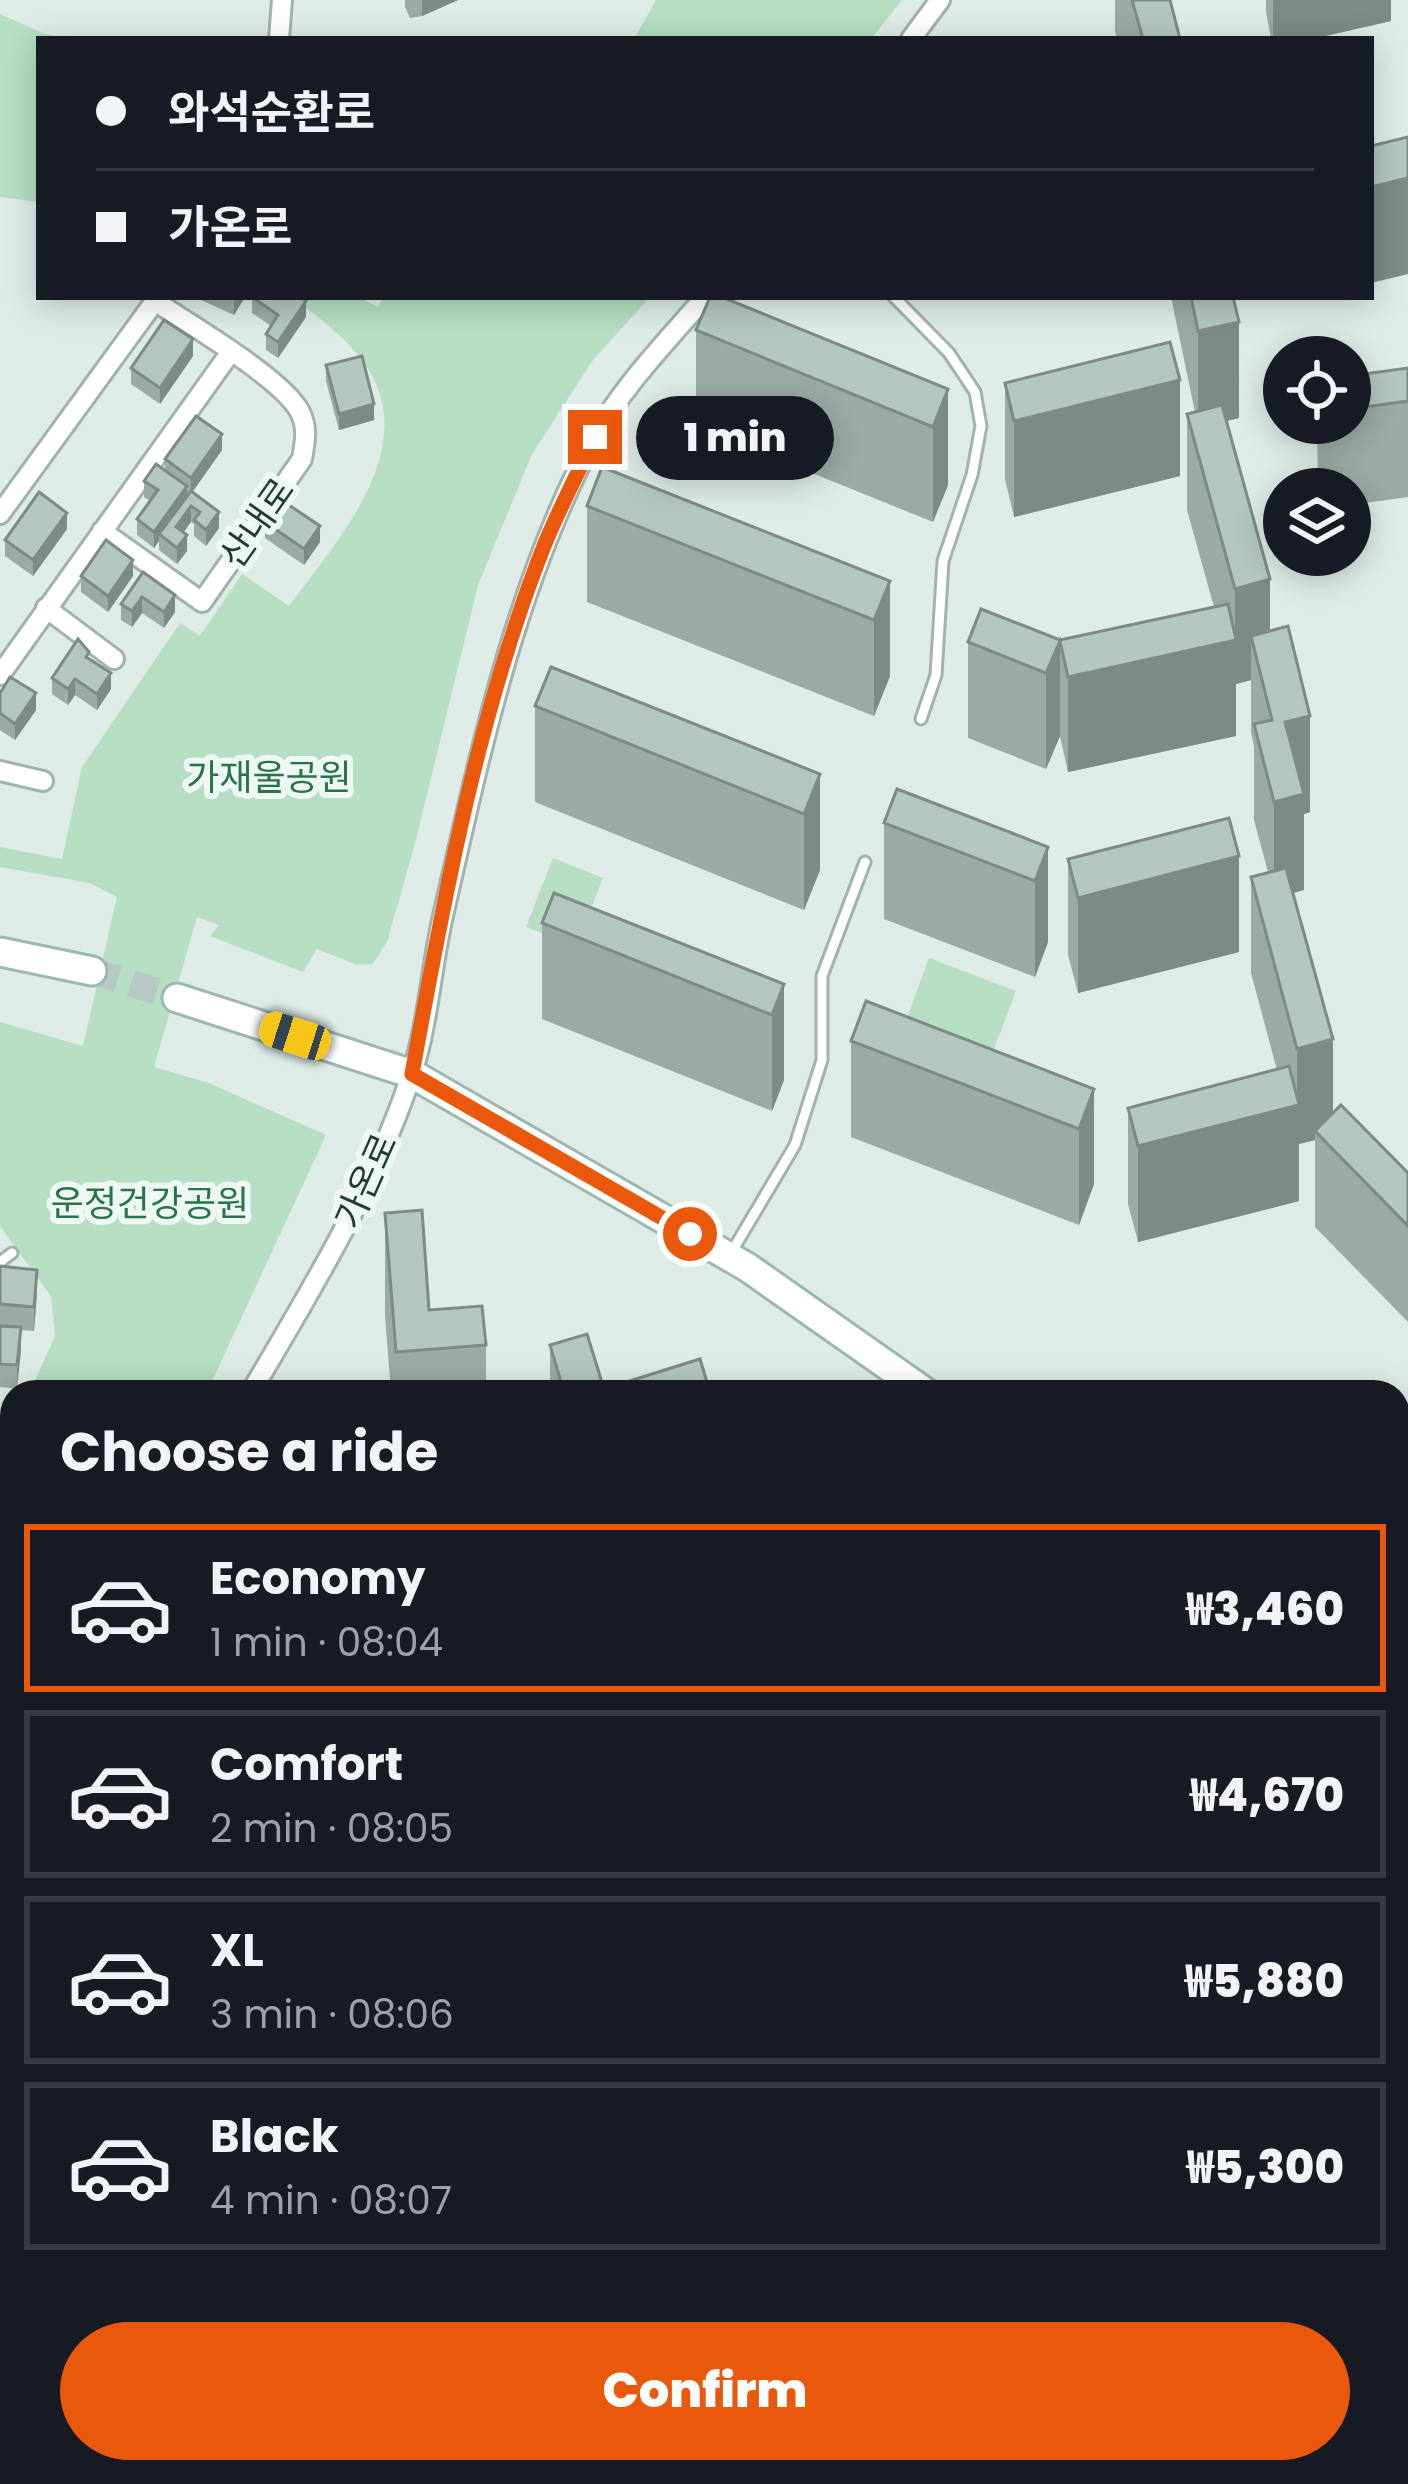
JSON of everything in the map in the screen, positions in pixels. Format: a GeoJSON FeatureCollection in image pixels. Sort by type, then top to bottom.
{"type":"FeatureCollection","features":[{"type":"Feature","properties":{"kind":"street"},"geometry":{"type":"LineString","coordinates":[[279,36],[282,0]]}},
{"type":"Feature","properties":{"kind":"street"},"geometry":{"type":"LineString","coordinates":[[912,36],[940,0]]}},
{"type":"Feature","properties":{"kind":"street","name":"산내로"},"geometry":{"type":"LineString","coordinates":[[0,514],[155,300]]}},
{"type":"Feature","properties":{"kind":"street","name":"산내로"},"geometry":{"type":"LineString","coordinates":[[101,531],[202,602],[302,459],[307,435],[300,413],[284,391],[157,300]]}},
{"type":"Feature","properties":{"kind":"street","name":"가온로"},"geometry":{"type":"LineString","coordinates":[[258,1380],[343,1237],[412,1074],[434,953],[488,719],[544,546],[595,437],[702,300]]}},
{"type":"Feature","properties":{"kind":"street"},"geometry":{"type":"LineString","coordinates":[[0,675],[230,353]]}},
{"type":"Feature","properties":{"kind":"street"},"geometry":{"type":"LineString","coordinates":[[46,608],[114,659]]}},
{"type":"Feature","properties":{"kind":"street"},"geometry":{"type":"LineString","coordinates":[[0,771],[43,781]]}},
{"type":"Feature","properties":{"kind":"street"},"geometry":{"type":"LineString","coordinates":[[0,952],[92,971]]}},
{"type":"Feature","properties":{"kind":"street"},"geometry":{"type":"LineString","coordinates":[[177,998],[412,1074],[729,1256],[908,1380]]}},
{"type":"Feature","properties":{"kind":"lane"},"geometry":{"type":"LineString","coordinates":[[897,300],[949,353],[975,392],[980,425],[972,475],[943,561],[936,675],[921,718]]}},
{"type":"Feature","properties":{"kind":"lane"},"geometry":{"type":"LineString","coordinates":[[729,1256],[795,1145],[823,1060],[822,976],[865,862]]}},
{"type":"Feature","properties":{"kind":"lane"},"geometry":{"type":"LineString","coordinates":[[0,1262],[12,1253]]}},
{"type":"Feature","properties":{"kind":"green space"},"geometry":{"type":"Polygon","coordinates":[[[656,0],[902,0],[873,36],[636,36],[656,0]]]}},
{"type":"Feature","properties":{"kind":"green space"},"geometry":{"type":"Polygon","coordinates":[[[0,14],[55,36],[36,36],[36,202],[0,197],[0,14]]]}},
{"type":"Feature","properties":{"kind":"green space","name":"가재울공원"},"geometry":{"type":"Polygon","coordinates":[[[296,300],[364,300],[378,307],[382,300],[647,300],[593,360],[532,454],[478,585],[416,840],[387,942],[373,964],[357,965],[317,949],[303,972],[210,936],[219,925],[197,917],[154,1067],[209,1083],[326,1135],[213,1380],[35,1380],[55,1336],[51,1296],[0,1226],[0,1022],[83,1046],[117,897],[90,883],[0,867],[0,847],[62,859],[82,767],[180,623],[200,636],[242,574],[289,606],[351,521],[380,457],[384,424],[379,391],[361,359],[296,300]]]}},
{"type":"Feature","properties":{"kind":"green space"},"geometry":{"type":"Polygon","coordinates":[[[553,858],[603,878],[576,946],[526,927],[553,858]]]}},
{"type":"Feature","properties":{"kind":"green space"},"geometry":{"type":"Polygon","coordinates":[[[929,958],[1016,991],[992,1054],[906,1021],[929,958]]]}},
{"type":"Feature","properties":{"kind":"building"},"geometry":{"type":"Polygon","coordinates":[[[1132,0],[1170,0],[1179,36],[1142,36],[1132,0]]]}},
{"type":"Feature","properties":{"kind":"building"},"geometry":{"type":"Polygon","coordinates":[[[1408,137],[1408,178],[1374,186],[1374,145],[1408,137]]]}},
{"type":"Feature","properties":{"kind":"building"},"geometry":{"type":"Polygon","coordinates":[[[256,300],[306,301],[278,342],[266,334],[278,315],[256,300]]]}},
{"type":"Feature","properties":{"kind":"building"},"geometry":{"type":"Polygon","coordinates":[[[709,300],[729,300],[948,389],[933,427],[696,330],[709,300]]]}},
{"type":"Feature","properties":{"kind":"building"},"geometry":{"type":"Polygon","coordinates":[[[1192,300],[1234,300],[1239,322],[1198,331],[1192,300]]]}},
{"type":"Feature","properties":{"kind":"building"},"geometry":{"type":"Polygon","coordinates":[[[164,320],[193,339],[160,388],[131,368],[164,320]]]}},
{"type":"Feature","properties":{"kind":"building"},"geometry":{"type":"Polygon","coordinates":[[[1170,342],[1180,380],[1014,421],[1005,383],[1170,342]]]}},
{"type":"Feature","properties":{"kind":"building"},"geometry":{"type":"Polygon","coordinates":[[[362,356],[374,404],[339,414],[326,365],[362,356]]]}},
{"type":"Feature","properties":{"kind":"building"},"geometry":{"type":"Polygon","coordinates":[[[1408,368],[1408,401],[1371,406],[1371,373],[1408,368]]]}},
{"type":"Feature","properties":{"kind":"building"},"geometry":{"type":"Polygon","coordinates":[[[1222,405],[1263,554],[1263,576],[1270,579],[1235,589],[1187,414],[1222,405]]]}},
{"type":"Feature","properties":{"kind":"building"},"geometry":{"type":"Polygon","coordinates":[[[196,416],[222,434],[191,478],[165,459],[196,416]]]}},
{"type":"Feature","properties":{"kind":"building"},"geometry":{"type":"Polygon","coordinates":[[[156,464],[187,486],[154,532],[137,519],[158,490],[144,481],[156,464]]]}},
{"type":"Feature","properties":{"kind":"building"},"geometry":{"type":"Polygon","coordinates":[[[602,467],[890,581],[874,620],[587,506],[602,467]]]}},
{"type":"Feature","properties":{"kind":"building"},"geometry":{"type":"Polygon","coordinates":[[[191,491],[219,512],[206,530],[194,520],[200,512],[191,506],[176,527],[187,535],[177,548],[159,534],[191,491]]]}},
{"type":"Feature","properties":{"kind":"building"},"geometry":{"type":"Polygon","coordinates":[[[39,492],[67,513],[33,560],[5,540],[39,492]]]}},
{"type":"Feature","properties":{"kind":"building"},"geometry":{"type":"Polygon","coordinates":[[[280,499],[320,526],[304,549],[265,522],[280,499]]]}},
{"type":"Feature","properties":{"kind":"building"},"geometry":{"type":"Polygon","coordinates":[[[106,540],[133,560],[108,596],[81,576],[106,540]]]}},
{"type":"Feature","properties":{"kind":"building"},"geometry":{"type":"Polygon","coordinates":[[[143,572],[175,595],[164,612],[142,597],[132,611],[121,604],[143,572]]]}},
{"type":"Feature","properties":{"kind":"building"},"geometry":{"type":"Polygon","coordinates":[[[1228,604],[1236,640],[1068,677],[1060,641],[1046,673],[968,642],[981,609],[1060,640],[1228,604]]]}},
{"type":"Feature","properties":{"kind":"building"},"geometry":{"type":"Polygon","coordinates":[[[1288,626],[1310,716],[1285,722],[1304,794],[1274,802],[1254,724],[1272,720],[1251,636],[1288,626]]]}},
{"type":"Feature","properties":{"kind":"building"},"geometry":{"type":"Polygon","coordinates":[[[78,639],[89,652],[86,657],[111,673],[97,694],[75,679],[68,689],[52,678],[78,639]]]}},
{"type":"Feature","properties":{"kind":"building"},"geometry":{"type":"Polygon","coordinates":[[[551,667],[820,774],[804,814],[535,706],[551,667]]]}},
{"type":"Feature","properties":{"kind":"building"},"geometry":{"type":"Polygon","coordinates":[[[10,677],[36,693],[15,724],[0,713],[0,693],[10,677]]]}},
{"type":"Feature","properties":{"kind":"building"},"geometry":{"type":"Polygon","coordinates":[[[897,789],[1048,847],[1035,881],[884,823],[897,789]]]}},
{"type":"Feature","properties":{"kind":"building"},"geometry":{"type":"Polygon","coordinates":[[[1229,818],[1239,856],[1078,898],[1068,859],[1229,818]]]}},
{"type":"Feature","properties":{"kind":"building"},"geometry":{"type":"Polygon","coordinates":[[[1286,868],[1333,1039],[1297,1049],[1251,877],[1286,868]]]}},
{"type":"Feature","properties":{"kind":"building"},"geometry":{"type":"Polygon","coordinates":[[[554,893],[784,984],[772,1015],[542,923],[554,893]]]}},
{"type":"Feature","properties":{"kind":"building"},"geometry":{"type":"Polygon","coordinates":[[[866,1001],[1094,1089],[1079,1129],[851,1041],[866,1001]]]}},
{"type":"Feature","properties":{"kind":"building"},"geometry":{"type":"Polygon","coordinates":[[[1289,1066],[1299,1105],[1138,1146],[1128,1108],[1289,1066]]]}},
{"type":"Feature","properties":{"kind":"building"},"geometry":{"type":"Polygon","coordinates":[[[1341,1105],[1408,1173],[1408,1226],[1315,1131],[1341,1105]]]}},
{"type":"Feature","properties":{"kind":"building"},"geometry":{"type":"Polygon","coordinates":[[[422,1210],[429,1310],[482,1306],[486,1345],[396,1352],[385,1213],[422,1210]]]}},
{"type":"Feature","properties":{"kind":"building"},"geometry":{"type":"Polygon","coordinates":[[[0,1266],[37,1270],[34,1307],[0,1304],[0,1266]]]}},
{"type":"Feature","properties":{"kind":"building"},"geometry":{"type":"Polygon","coordinates":[[[0,1326],[21,1327],[17,1365],[0,1364],[0,1326]]]}},
{"type":"Feature","properties":{"kind":"building"},"geometry":{"type":"Polygon","coordinates":[[[587,1334],[601,1380],[560,1380],[550,1345],[587,1334]]]}},
{"type":"Feature","properties":{"kind":"building"},"geometry":{"type":"Polygon","coordinates":[[[700,1359],[706,1380],[633,1380],[700,1359]]]}},
{"type":"Feature","properties":{"kind":"tunnel"},"geometry":{"type":"LineString","coordinates":[[92,971],[177,998]]}},
{"type":"Feature","properties":{"kind":"route"},"geometry":{"type":"LineString","coordinates":[[595,437],[544,546],[488,719],[434,953],[412,1074],[690,1234]]}},
{"type":"Feature","properties":{"kind":"park label","name":"운정건강공원"},"geometry":{"type":"Point","coordinates":[150,1203]}}]}
